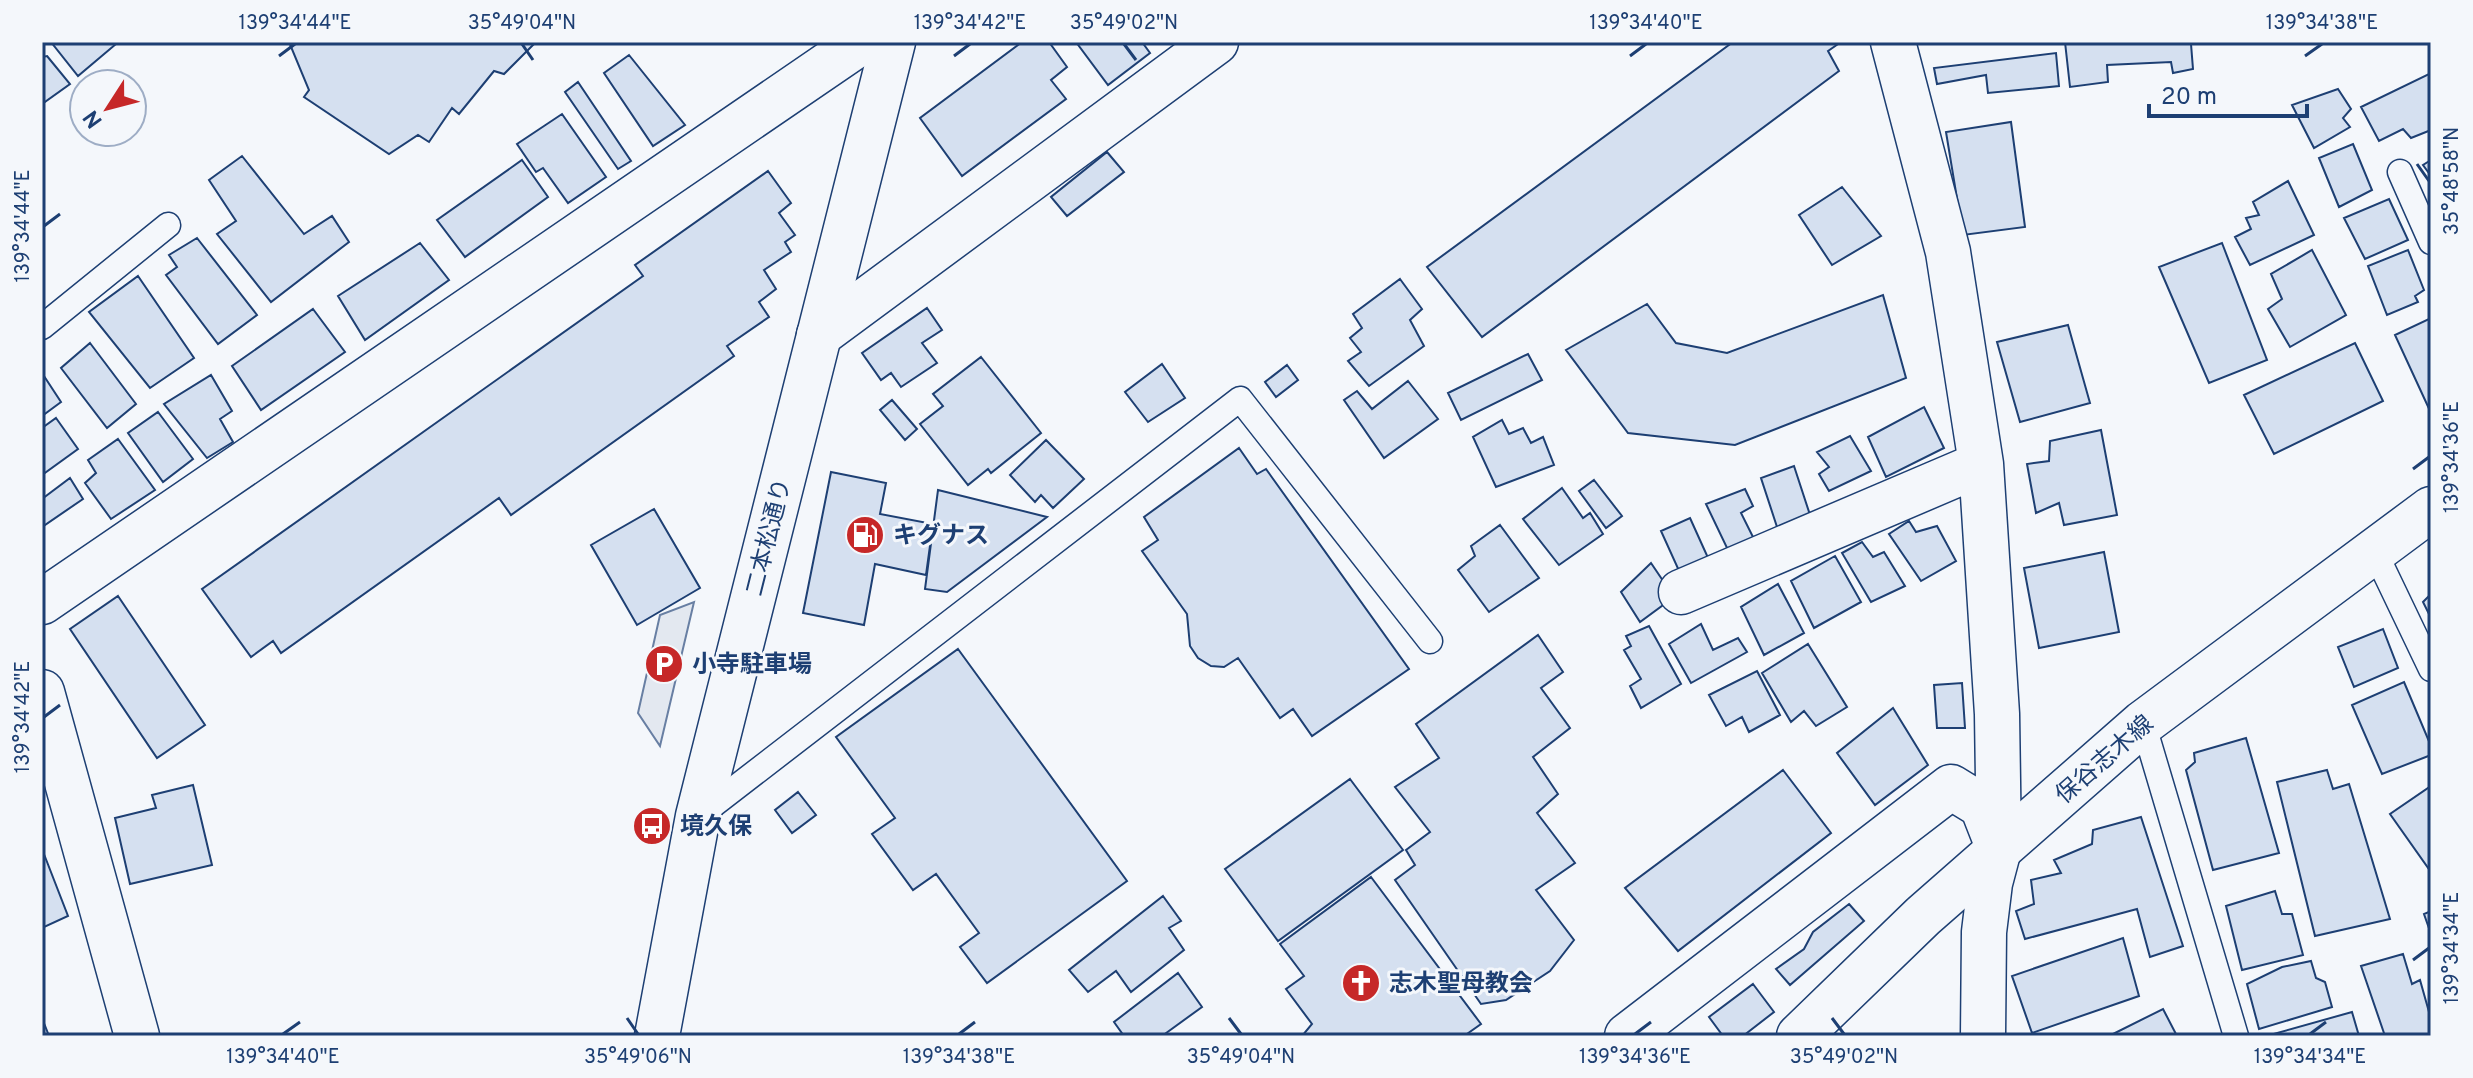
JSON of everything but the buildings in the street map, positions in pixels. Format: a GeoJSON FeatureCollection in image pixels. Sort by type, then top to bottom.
{"type":"FeatureCollection","features":[{"type":"Feature","properties":{"kind":"street"},"geometry":{"type":"LineString","coordinates":[[42,602],[861,42]]}},
{"type":"Feature","properties":{"kind":"street","name":"二本松通り"},"geometry":{"type":"LineString","coordinates":[[657,1036],[698,816],[893,42]]}},
{"type":"Feature","properties":{"kind":"street"},"geometry":{"type":"LineString","coordinates":[[819,335],[1216,42]]}},
{"type":"Feature","properties":{"kind":"street"},"geometry":{"type":"LineString","coordinates":[[1893,42],[1948,252],[1981,464],[1997,714],[1999,849],[1990,883],[1984,932],[1983,1036]]}},
{"type":"Feature","properties":{"kind":"street"},"geometry":{"type":"LineString","coordinates":[[1681,592],[1981,464]]}},
{"type":"Feature","properties":{"kind":"street","name":"保谷志木線"},"geometry":{"type":"LineString","coordinates":[[1799,1036],[1923,916],[2143,723],[2431,509]]}},
{"type":"Feature","properties":{"kind":"street"},"geometry":{"type":"LineString","coordinates":[[42,692],[137,1036]]}},
{"type":"Feature","properties":{"kind":"street"},"geometry":{"type":"LineString","coordinates":[[1627,1036],[1951,787],[1982,806],[1999,849]]}},
{"type":"Feature","properties":{"kind":"lane"},"geometry":{"type":"LineString","coordinates":[[2400,172],[2431,242]]}},
{"type":"Feature","properties":{"kind":"lane"},"geometry":{"type":"LineString","coordinates":[[42,327],[168,225]]}},
{"type":"Feature","properties":{"kind":"lane"},"geometry":{"type":"LineString","coordinates":[[698,816],[1240,399],[1430,641]]}},
{"type":"Feature","properties":{"kind":"lane"},"geometry":{"type":"LineString","coordinates":[[2374,550],[2431,669]]}},
{"type":"Feature","properties":{"kind":"lane"},"geometry":{"type":"LineString","coordinates":[[2143,723],[2236,1036]]}},
{"type":"Feature","properties":{"kind":"shaded area","name":"小寺駐車場"},"geometry":{"type":"Polygon","coordinates":[[[694,602],[660,746],[638,713],[660,615],[694,602]]]}},
{"type":"Feature","properties":{"kind":"place","name":"キグナス"},"geometry":{"type":"Point","coordinates":[865,535]}},
{"type":"Feature","properties":{"kind":"place","name":"小寺駐車場"},"geometry":{"type":"Point","coordinates":[664,664]}},
{"type":"Feature","properties":{"kind":"place","name":"境久保"},"geometry":{"type":"Point","coordinates":[652,826]}},
{"type":"Feature","properties":{"kind":"place","name":"志木聖母教会"},"geometry":{"type":"Point","coordinates":[1361,983]}}]}
